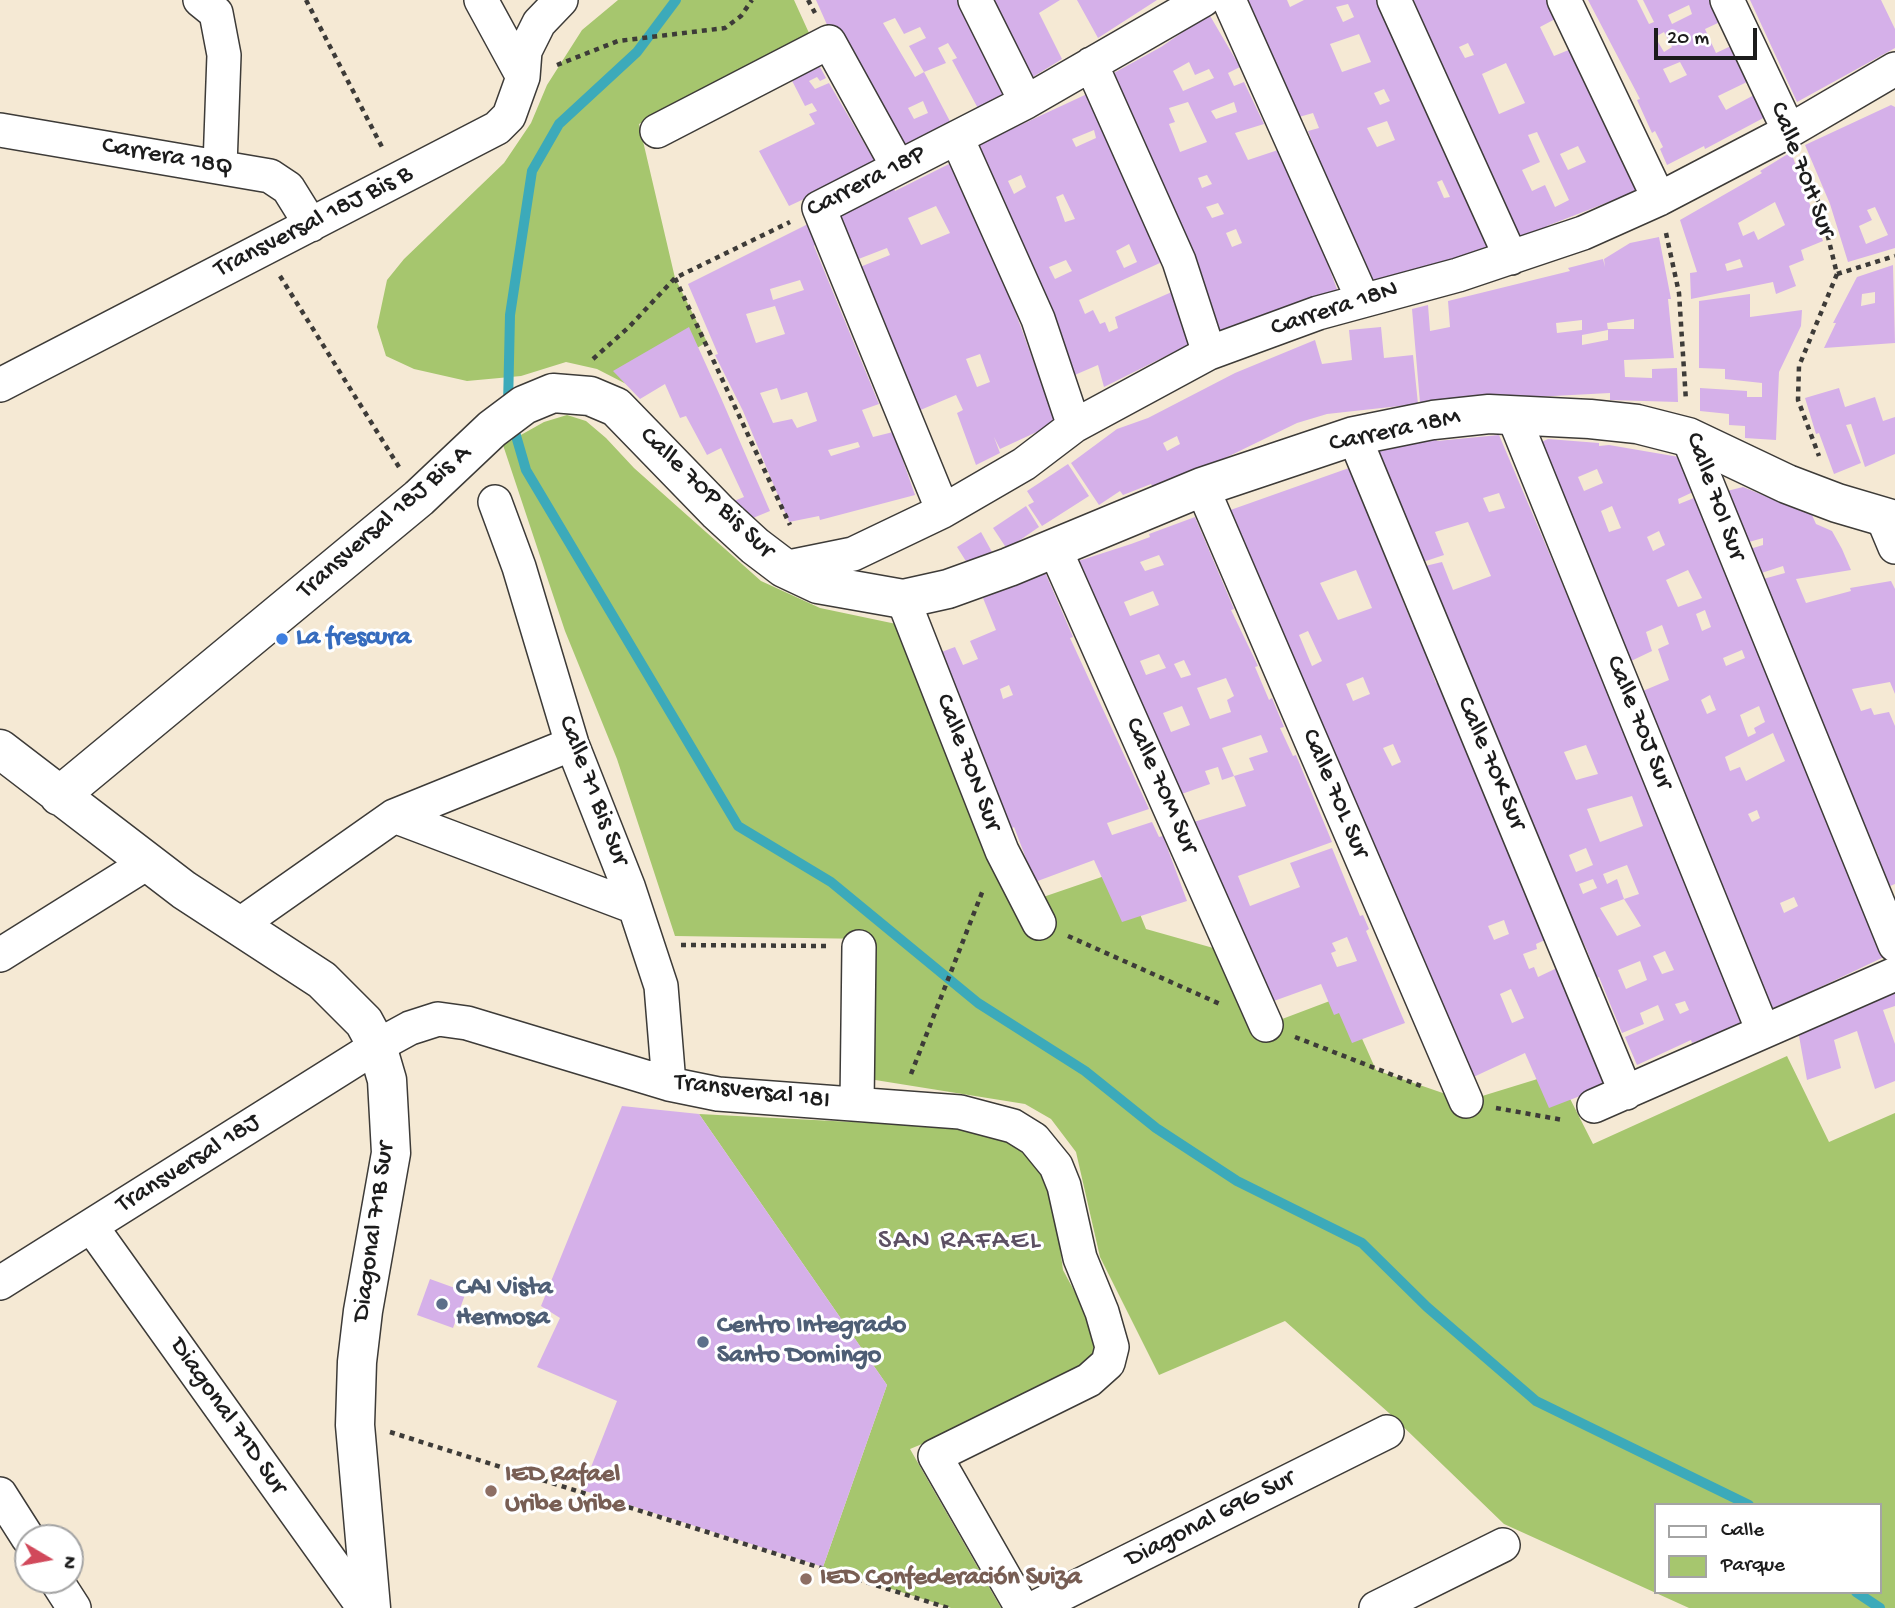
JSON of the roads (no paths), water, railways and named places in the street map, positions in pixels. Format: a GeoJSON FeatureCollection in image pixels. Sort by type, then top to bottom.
{"type":"FeatureCollection","features":[{"type":"Feature","properties":{"kind":"street"},"geometry":{"type":"LineString","coordinates":[[200,0],[216,13],[224,55],[220,166]]}},
{"type":"Feature","properties":{"kind":"street"},"geometry":{"type":"LineString","coordinates":[[481,0],[523,77]]}},
{"type":"Feature","properties":{"kind":"street","name":"Transversal 18J Bis B"},"geometry":{"type":"LineString","coordinates":[[0,385],[497,128],[509,116],[523,77],[525,51],[539,23],[561,0]]}},
{"type":"Feature","properties":{"kind":"street"},"geometry":{"type":"LineString","coordinates":[[975,0],[1026,102]]}},
{"type":"Feature","properties":{"kind":"street","name":"Carrera 18P"},"geometry":{"type":"LineString","coordinates":[[943,511],[819,208],[1026,102],[1203,0]]}},
{"type":"Feature","properties":{"kind":"street"},"geometry":{"type":"LineString","coordinates":[[1229,0],[1363,300]]}},
{"type":"Feature","properties":{"kind":"street"},"geometry":{"type":"LineString","coordinates":[[1394,0],[1511,258]]}},
{"type":"Feature","properties":{"kind":"street"},"geometry":{"type":"LineString","coordinates":[[1564,0],[1659,199]]}},
{"type":"Feature","properties":{"kind":"street","name":"Calle 70H Sur"},"geometry":{"type":"LineString","coordinates":[[1727,0],[1789,131]]}},
{"type":"Feature","properties":{"kind":"street"},"geometry":{"type":"LineString","coordinates":[[657,131],[829,42],[898,167]]}},
{"type":"Feature","properties":{"kind":"street"},"geometry":{"type":"LineString","coordinates":[[1091,64],[1178,261],[1209,353]]}},
{"type":"Feature","properties":{"kind":"street","name":"Carrera 18N"},"geometry":{"type":"LineString","coordinates":[[796,566],[853,554],[943,511],[1024,464],[1074,426],[1209,353],[1363,300],[1458,275],[1583,233],[1659,199],[1789,131],[1895,69]]}},
{"type":"Feature","properties":{"kind":"street","name":"Carrera 18Q"},"geometry":{"type":"LineString","coordinates":[[0,130],[271,176],[288,188],[311,225]]}},
{"type":"Feature","properties":{"kind":"street"},"geometry":{"type":"LineString","coordinates":[[957,138],[1038,319],[1074,426]]}},
{"type":"Feature","properties":{"kind":"street","name":"Calle 70P Bis Sur"},"geometry":{"type":"LineString","coordinates":[[539,399],[590,396],[616,407],[755,547],[796,566],[818,584],[904,599]]}},
{"type":"Feature","properties":{"kind":"street","name":"Transversal 18J Bis A"},"geometry":{"type":"LineString","coordinates":[[59,796],[419,498],[492,429],[539,399]]}},
{"type":"Feature","properties":{"kind":"street","name":"Carrera 18M"},"geometry":{"type":"LineString","coordinates":[[904,599],[947,589],[1202,487],[1354,436],[1433,420],[1513,415],[1637,424],[1688,437],[1748,467],[1891,528]]}},
{"type":"Feature","properties":{"kind":"street","name":"Calle 70J Sur"},"geometry":{"type":"LineString","coordinates":[[1513,415],[1763,1031]]}},
{"type":"Feature","properties":{"kind":"street","name":"Calle 70K Sur"},"geometry":{"type":"LineString","coordinates":[[1354,436],[1626,1093]]}},
{"type":"Feature","properties":{"kind":"street","name":"Calle 70I Sur"},"geometry":{"type":"LineString","coordinates":[[1688,437],[1895,945]]}},
{"type":"Feature","properties":{"kind":"street","name":"Calle 70L Sur"},"geometry":{"type":"LineString","coordinates":[[1202,487],[1466,1101]]}},
{"type":"Feature","properties":{"kind":"street","name":"Calle 71 Bis Sur"},"geometry":{"type":"LineString","coordinates":[[495,502],[519,567],[572,744],[628,886],[632,906],[664,998],[669,1084]]}},
{"type":"Feature","properties":{"kind":"street","name":"Calle 70M Sur"},"geometry":{"type":"LineString","coordinates":[[1054,547],[1266,1025]]}},
{"type":"Feature","properties":{"kind":"street","name":"Calle 70N Sur"},"geometry":{"type":"LineString","coordinates":[[904,599],[1002,852],[1039,923]]}},
{"type":"Feature","properties":{"kind":"street"},"geometry":{"type":"LineString","coordinates":[[239,925],[394,816],[572,744]]}},
{"type":"Feature","properties":{"kind":"street","name":"Diagonal 71B Sur"},"geometry":{"type":"LineString","coordinates":[[0,749],[146,863],[322,980],[364,1022],[377,1046],[387,1080],[391,1153],[356,1362],[355,1425],[371,1608]]}},
{"type":"Feature","properties":{"kind":"street"},"geometry":{"type":"LineString","coordinates":[[394,816],[632,906]]}},
{"type":"Feature","properties":{"kind":"street"},"geometry":{"type":"LineString","coordinates":[[0,955],[146,863]]}},
{"type":"Feature","properties":{"kind":"street"},"geometry":{"type":"LineString","coordinates":[[857,1104],[859,947]]}},
{"type":"Feature","properties":{"kind":"street"},"geometry":{"type":"LineString","coordinates":[[1594,1107],[1895,974]]}},
{"type":"Feature","properties":{"kind":"street","name":"Transversal 18I"},"geometry":{"type":"LineString","coordinates":[[377,1046],[410,1028],[439,1019],[467,1023],[669,1084],[718,1094],[960,1112],[1013,1126],[1034,1139],[1056,1166],[1080,1258],[1110,1335],[1112,1347],[1108,1363],[1089,1380],[935,1456],[1023,1608]]}},
{"type":"Feature","properties":{"kind":"street","name":"Transversal 18J"},"geometry":{"type":"LineString","coordinates":[[0,1283],[377,1046]]}},
{"type":"Feature","properties":{"kind":"street","name":"Diagonal 71D Sur"},"geometry":{"type":"LineString","coordinates":[[91,1226],[363,1608]]}},
{"type":"Feature","properties":{"kind":"street","name":"Diagonal 69G Sur"},"geometry":{"type":"LineString","coordinates":[[1034,1608],[1387,1432]]}},
{"type":"Feature","properties":{"kind":"street"},"geometry":{"type":"LineString","coordinates":[[0,1494],[19,1524]]}},
{"type":"Feature","properties":{"kind":"street"},"geometry":{"type":"LineString","coordinates":[[1376,1608],[1503,1545]]}},
{"type":"Feature","properties":{"kind":"waterway"},"geometry":{"type":"LineString","coordinates":[[508,406],[510,315],[532,171],[559,124],[637,52],[676,0]]}},
{"type":"Feature","properties":{"kind":"waterway"},"geometry":{"type":"LineString","coordinates":[[512,422],[526,470],[738,826],[831,882],[978,1003],[1085,1071],[1156,1128],[1237,1181],[1362,1243],[1427,1307],[1536,1401],[1745,1503]]}},
{"type":"Feature","properties":{"kind":"waterway"},"geometry":{"type":"LineString","coordinates":[[1859,1594],[1880,1608]]}},
{"type":"Feature","properties":{"kind":"place","name":"La frescura"},"geometry":{"type":"Point","coordinates":[282,639]}},
{"type":"Feature","properties":{"kind":"place","name":"CAI Vista Hermosa"},"geometry":{"type":"Point","coordinates":[442,1304]}},
{"type":"Feature","properties":{"kind":"place","name":"Centro Integrado Santo Domingo"},"geometry":{"type":"Point","coordinates":[703,1342]}},
{"type":"Feature","properties":{"kind":"place","name":"IED Rafael Uribe Uribe"},"geometry":{"type":"Point","coordinates":[491,1491]}},
{"type":"Feature","properties":{"kind":"place","name":"IED Confederación Suiza"},"geometry":{"type":"Point","coordinates":[806,1579]}},
{"type":"Feature","properties":{"kind":"district","name":"SAN RAFAEL"},"geometry":{"type":"Point","coordinates":[960,1243]}}]}
